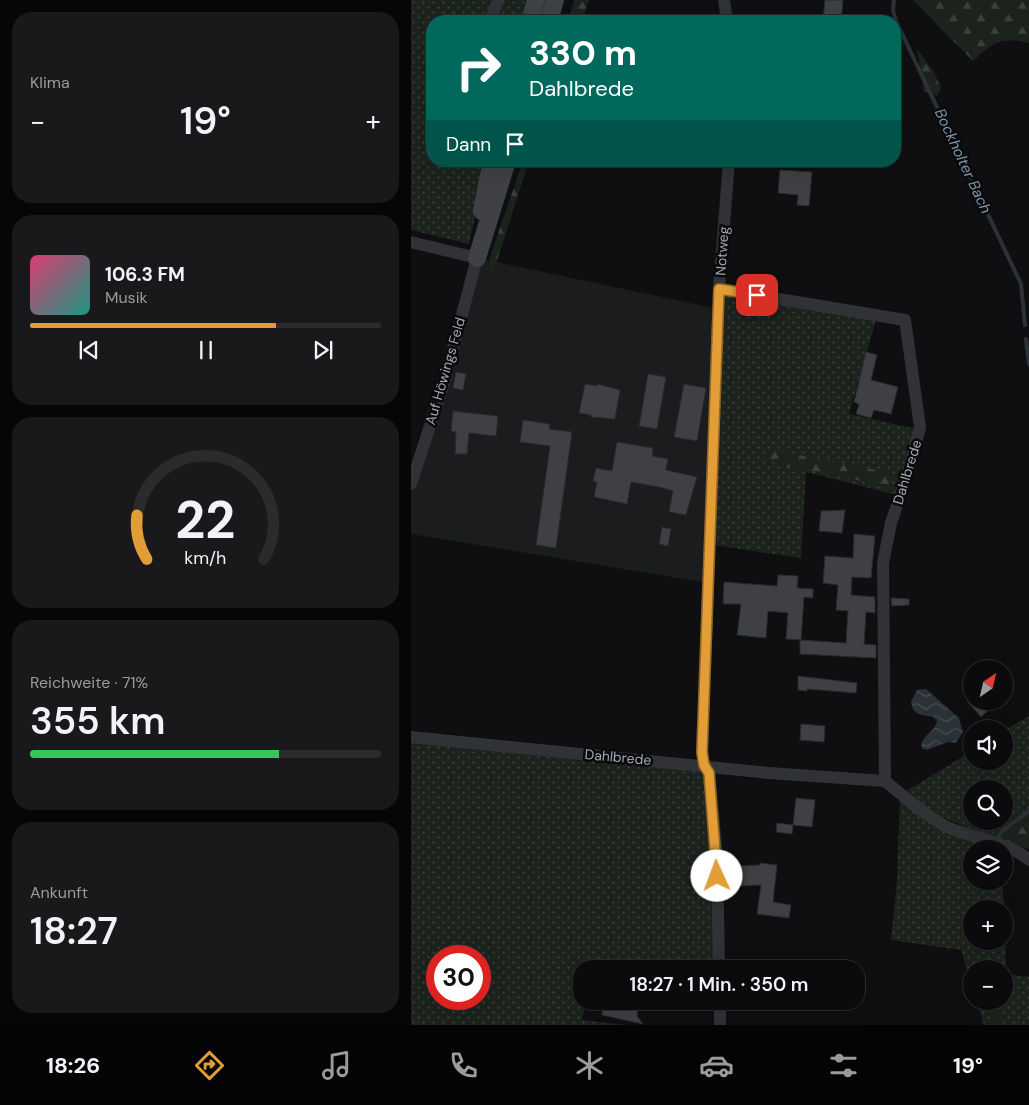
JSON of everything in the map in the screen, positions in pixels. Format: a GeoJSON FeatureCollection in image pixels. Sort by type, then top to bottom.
{"type":"FeatureCollection","features":[{"type":"Feature","properties":{"kind":"main road"},"geometry":{"type":"LineString","coordinates":[[531,15],[536,0]]}},
{"type":"Feature","properties":{"kind":"main road"},"geometry":{"type":"LineString","coordinates":[[551,15],[555,0]]}},
{"type":"Feature","properties":{"kind":"main road","name":"Auf Höwings Feld"},"geometry":{"type":"LineString","coordinates":[[477,258],[484,198],[491,167]]}},
{"type":"Feature","properties":{"kind":"main road","name":"Auf Höwings Feld"},"geometry":{"type":"LineString","coordinates":[[477,258],[505,167]]}},
{"type":"Feature","properties":{"kind":"street"},"geometry":{"type":"LineString","coordinates":[[493,15],[499,0]]}},
{"type":"Feature","properties":{"kind":"street"},"geometry":{"type":"LineString","coordinates":[[724,0],[726,15]]}},
{"type":"Feature","properties":{"kind":"street","name":"Notweg"},"geometry":{"type":"LineString","coordinates":[[719,960],[717,857],[709,773],[704,765],[702,752],[719,289],[729,167]]}},
{"type":"Feature","properties":{"kind":"street"},"geometry":{"type":"LineString","coordinates":[[411,242],[477,258]]}},
{"type":"Feature","properties":{"kind":"street","name":"Auf Höwings Feld"},"geometry":{"type":"LineString","coordinates":[[411,484],[443,386],[477,258]]}},
{"type":"Feature","properties":{"kind":"street","name":"Dahlbrede"},"geometry":{"type":"LineString","coordinates":[[411,737],[885,781],[883,563],[891,524],[911,463],[920,427],[905,320],[719,289]]}},
{"type":"Feature","properties":{"kind":"street"},"geometry":{"type":"LineString","coordinates":[[885,781],[918,808],[941,823],[1008,847],[1029,860]]}},
{"type":"Feature","properties":{"kind":"street"},"geometry":{"type":"LineString","coordinates":[[720,1010],[720,1025]]}},
{"type":"Feature","properties":{"kind":"shaded area"},"geometry":{"type":"Polygon","coordinates":[[[477,258],[714,308],[702,582],[411,534],[411,480],[477,258]]]}},
{"type":"Feature","properties":{"kind":"green space"},"geometry":{"type":"Polygon","coordinates":[[[411,0],[526,0],[522,15],[426,15],[426,167],[486,167],[469,244],[411,230],[411,0]]]}},
{"type":"Feature","properties":{"kind":"green space"},"geometry":{"type":"Polygon","coordinates":[[[574,0],[589,0],[584,15],[570,15],[574,0]]]}},
{"type":"Feature","properties":{"kind":"green space"},"geometry":{"type":"Polygon","coordinates":[[[913,0],[1029,0],[1029,43],[1011,40],[998,42],[986,49],[973,61],[913,0]]]}},
{"type":"Feature","properties":{"kind":"green space"},"geometry":{"type":"Polygon","coordinates":[[[917,49],[934,72],[941,88],[937,96],[924,91],[917,49]]]}},
{"type":"Feature","properties":{"kind":"green space"},"geometry":{"type":"Polygon","coordinates":[[[521,167],[527,167],[492,276],[489,260],[521,167]]]}},
{"type":"Feature","properties":{"kind":"green space"},"geometry":{"type":"Polygon","coordinates":[[[725,296],[876,320],[849,414],[916,429],[897,495],[806,472],[801,558],[714,545],[723,299],[725,296]]]}},
{"type":"Feature","properties":{"kind":"green space"},"geometry":{"type":"Polygon","coordinates":[[[767,449],[887,472],[896,491],[843,476],[782,466],[764,458],[767,449]]]}},
{"type":"Feature","properties":{"kind":"green space"},"geometry":{"type":"Polygon","coordinates":[[[1029,716],[1029,810],[1013,822],[1013,780],[963,780],[963,826],[941,817],[905,792],[963,757],[963,770],[1013,770],[1013,725],[1029,716]]]}},
{"type":"Feature","properties":{"kind":"green space"},"geometry":{"type":"Polygon","coordinates":[[[411,737],[703,767],[708,775],[715,960],[573,960],[573,1010],[584,1010],[582,1020],[625,1025],[411,1025],[411,737]]]}},
{"type":"Feature","properties":{"kind":"green space"},"geometry":{"type":"Polygon","coordinates":[[[900,798],[983,840],[963,840],[963,890],[1003,890],[1003,900],[963,900],[963,950],[1005,950],[1006,960],[964,960],[961,950],[891,940],[897,881],[900,798]]]}},
{"type":"Feature","properties":{"kind":"green space"},"geometry":{"type":"Polygon","coordinates":[[[1029,812],[1029,849],[1013,844],[1013,840],[1001,840],[1000,835],[1006,830],[1013,830],[1013,825],[1029,812]]]}},
{"type":"Feature","properties":{"kind":"green space"},"geometry":{"type":"Polygon","coordinates":[[[974,830],[1003,830],[999,833],[998,840],[974,830]]]}},
{"type":"Feature","properties":{"kind":"green space"},"geometry":{"type":"Polygon","coordinates":[[[1013,975],[1029,977],[1029,1025],[984,1025],[980,1010],[1013,1010],[1013,975]]]}},
{"type":"Feature","properties":{"kind":"green space"},"geometry":{"type":"Polygon","coordinates":[[[987,1010],[997,1010],[1004,1025],[993,1025],[987,1010]]]}},
{"type":"Feature","properties":{"kind":"water"},"geometry":{"type":"Polygon","coordinates":[[[926,689],[959,718],[963,732],[956,743],[948,742],[927,750],[922,748],[923,740],[934,728],[937,721],[934,717],[916,712],[912,707],[911,702],[917,690],[926,689]]]}},
{"type":"Feature","properties":{"kind":"building"},"geometry":{"type":"Polygon","coordinates":[[[825,0],[843,0],[842,15],[824,15],[825,0]]]}},
{"type":"Feature","properties":{"kind":"building"},"geometry":{"type":"Polygon","coordinates":[[[780,170],[812,172],[809,206],[797,205],[798,195],[778,193],[780,170]]]}},
{"type":"Feature","properties":{"kind":"building"},"geometry":{"type":"Polygon","coordinates":[[[866,352],[877,355],[871,380],[898,387],[891,414],[874,410],[871,418],[856,414],[859,404],[854,402],[866,352]]]}},
{"type":"Feature","properties":{"kind":"building"},"geometry":{"type":"Polygon","coordinates":[[[456,372],[466,374],[463,390],[453,388],[456,372]]]}},
{"type":"Feature","properties":{"kind":"building"},"geometry":{"type":"Polygon","coordinates":[[[648,374],[666,377],[657,429],[639,426],[648,374]]]}},
{"type":"Feature","properties":{"kind":"building"},"geometry":{"type":"Polygon","coordinates":[[[585,384],[597,386],[597,384],[620,390],[615,419],[591,417],[591,415],[579,413],[585,384]]]}},
{"type":"Feature","properties":{"kind":"building"},"geometry":{"type":"Polygon","coordinates":[[[684,384],[706,388],[697,441],[674,437],[684,384]]]}},
{"type":"Feature","properties":{"kind":"building"},"geometry":{"type":"Polygon","coordinates":[[[453,411],[498,416],[496,436],[469,433],[467,454],[455,454],[456,432],[451,431],[453,411]]]}},
{"type":"Feature","properties":{"kind":"building"},"geometry":{"type":"Polygon","coordinates":[[[523,420],[550,424],[549,429],[572,432],[556,548],[536,545],[550,446],[520,442],[523,420]]]}},
{"type":"Feature","properties":{"kind":"building"},"geometry":{"type":"Polygon","coordinates":[[[617,442],[653,448],[652,456],[668,459],[666,470],[697,477],[686,515],[669,512],[673,491],[659,487],[631,482],[627,504],[594,497],[597,482],[593,481],[596,468],[612,471],[617,442]]]}},
{"type":"Feature","properties":{"kind":"building"},"geometry":{"type":"Polygon","coordinates":[[[845,510],[842,533],[819,531],[821,511],[845,510]]]}},
{"type":"Feature","properties":{"kind":"building"},"geometry":{"type":"Polygon","coordinates":[[[662,527],[671,529],[668,546],[659,544],[662,527]]]}},
{"type":"Feature","properties":{"kind":"building"},"geometry":{"type":"Polygon","coordinates":[[[854,534],[875,536],[871,578],[852,577],[851,595],[875,597],[875,613],[866,612],[864,644],[876,645],[876,658],[800,654],[800,640],[846,643],[848,611],[836,610],[838,585],[823,583],[825,556],[853,558],[854,534]]]}},
{"type":"Feature","properties":{"kind":"building"},"geometry":{"type":"Polygon","coordinates":[[[778,575],[798,576],[797,588],[813,589],[813,598],[804,597],[801,640],[786,639],[788,613],[768,611],[766,638],[737,635],[741,604],[723,604],[724,582],[777,586],[778,575]]]}},
{"type":"Feature","properties":{"kind":"building"},"geometry":{"type":"Polygon","coordinates":[[[891,598],[909,599],[909,605],[892,606],[891,598]]]}},
{"type":"Feature","properties":{"kind":"building"},"geometry":{"type":"Polygon","coordinates":[[[798,676],[857,683],[856,693],[798,690],[798,676]]]}},
{"type":"Feature","properties":{"kind":"building"},"geometry":{"type":"Polygon","coordinates":[[[975,710],[988,710],[981,717],[975,710]]]}},
{"type":"Feature","properties":{"kind":"building"},"geometry":{"type":"Polygon","coordinates":[[[801,724],[825,726],[824,742],[800,740],[801,724]]]}},
{"type":"Feature","properties":{"kind":"building"},"geometry":{"type":"Polygon","coordinates":[[[796,798],[815,800],[812,827],[793,825],[796,798]]]}},
{"type":"Feature","properties":{"kind":"building"},"geometry":{"type":"Polygon","coordinates":[[[777,823],[793,825],[792,834],[776,832],[777,823]]]}},
{"type":"Feature","properties":{"kind":"building"},"geometry":{"type":"Polygon","coordinates":[[[760,863],[777,865],[773,902],[791,905],[789,918],[757,914],[761,885],[735,886],[734,866],[760,865],[760,863]]]}},
{"type":"Feature","properties":{"kind":"building"},"geometry":{"type":"Polygon","coordinates":[[[602,1010],[638,1010],[637,1016],[643,1024],[602,1015],[602,1010]]]}},
{"type":"Feature","properties":{"kind":"waterway","name":"Bockholter Bach"},"geometry":{"type":"LineString","coordinates":[[894,0],[894,15]]}},
{"type":"Feature","properties":{"kind":"waterway","name":"Bockholter Bach"},"geometry":{"type":"LineString","coordinates":[[901,32],[1021,284],[1025,325]]}},
{"type":"Feature","properties":{"kind":"waterway","name":"Bockholter Bach"},"geometry":{"type":"LineString","coordinates":[[1026,339],[1029,364]]}},
{"type":"Feature","properties":{"kind":"waterway"},"geometry":{"type":"LineString","coordinates":[[999,837],[1000,833],[1029,811]]}},
{"type":"Feature","properties":{"kind":"route"},"geometry":{"type":"LineString","coordinates":[[717,876],[709,773],[704,765],[702,752],[719,289],[757,295]]}}]}
